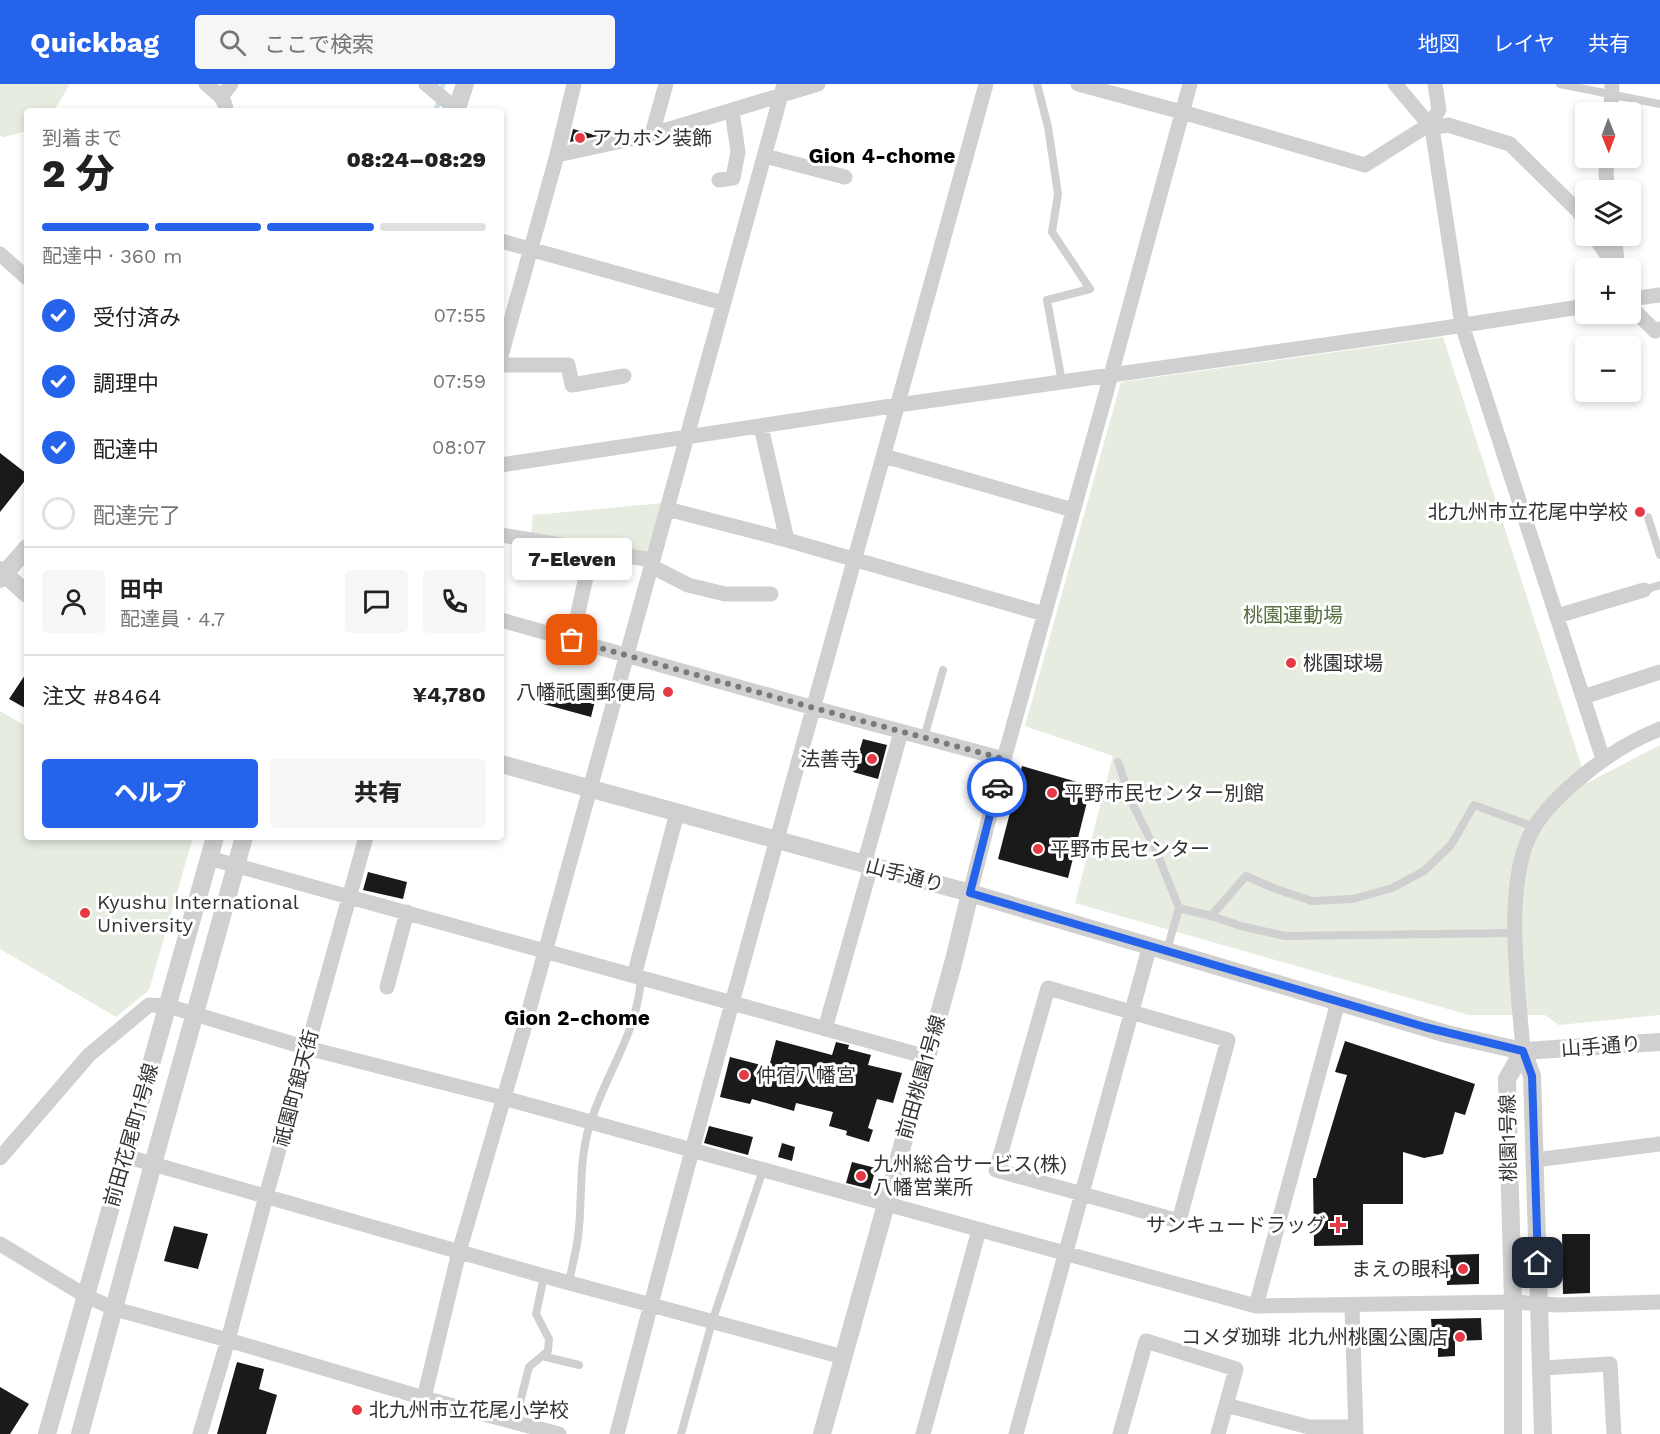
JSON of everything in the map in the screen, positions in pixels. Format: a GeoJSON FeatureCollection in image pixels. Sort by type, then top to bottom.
{"type":"FeatureCollection","features":[{"type":"Feature","properties":{"kind":"street"},"geometry":{"type":"LineString","coordinates":[[206,84],[223,104],[231,84]]}},
{"type":"Feature","properties":{"kind":"street"},"geometry":{"type":"LineString","coordinates":[[443,99],[465,84]]}},
{"type":"Feature","properties":{"kind":"street"},"geometry":{"type":"LineString","coordinates":[[504,345],[557,155],[574,84]]}},
{"type":"Feature","properties":{"kind":"street"},"geometry":{"type":"LineString","coordinates":[[652,134],[666,84]]}},
{"type":"Feature","properties":{"kind":"street"},"geometry":{"type":"LineString","coordinates":[[557,155],[652,134],[732,111],[783,90],[818,84]]}},
{"type":"Feature","properties":{"kind":"street"},"geometry":{"type":"LineString","coordinates":[[617,1434],[776,840],[986,84]]}},
{"type":"Feature","properties":{"kind":"street"},"geometry":{"type":"LineString","coordinates":[[1078,84],[1095,86],[1365,165],[1431,126],[1448,125],[1510,144],[1575,208]]}},
{"type":"Feature","properties":{"kind":"street"},"geometry":{"type":"LineString","coordinates":[[970,893],[1004,759],[1190,84]]}},
{"type":"Feature","properties":{"kind":"street"},"geometry":{"type":"LineString","coordinates":[[1395,84],[1431,126],[1462,325],[1603,759]]}},
{"type":"Feature","properties":{"kind":"street"},"geometry":{"type":"LineString","coordinates":[[1431,126],[1439,110],[1436,84]]}},
{"type":"Feature","properties":{"kind":"street"},"geometry":{"type":"LineString","coordinates":[[424,1398],[459,1252],[591,788],[783,90]]}},
{"type":"Feature","properties":{"kind":"street"},"geometry":{"type":"LineString","coordinates":[[719,180],[733,178],[738,152],[732,111]]}},
{"type":"Feature","properties":{"kind":"street"},"geometry":{"type":"LineString","coordinates":[[765,156],[845,177]]}},
{"type":"Feature","properties":{"kind":"street"},"geometry":{"type":"LineString","coordinates":[[504,243],[723,303]]}},
{"type":"Feature","properties":{"kind":"street"},"geometry":{"type":"LineString","coordinates":[[0,254],[24,275]]}},
{"type":"Feature","properties":{"kind":"street"},"geometry":{"type":"LineString","coordinates":[[1641,298],[1660,295]]}},
{"type":"Feature","properties":{"kind":"street"},"geometry":{"type":"LineString","coordinates":[[504,465],[898,405],[1575,308]]}},
{"type":"Feature","properties":{"kind":"street"},"geometry":{"type":"LineString","coordinates":[[1641,317],[1655,330],[1660,329]]}},
{"type":"Feature","properties":{"kind":"street"},"geometry":{"type":"LineString","coordinates":[[504,365],[568,364],[572,385],[624,376]]}},
{"type":"Feature","properties":{"kind":"street"},"geometry":{"type":"LineString","coordinates":[[761,427],[787,540]]}},
{"type":"Feature","properties":{"kind":"street"},"geometry":{"type":"LineString","coordinates":[[884,456],[1073,510]]}},
{"type":"Feature","properties":{"kind":"street"},"geometry":{"type":"LineString","coordinates":[[668,509],[787,540],[1044,614]]}},
{"type":"Feature","properties":{"kind":"street"},"geometry":{"type":"LineString","coordinates":[[504,535],[592,550],[652,563],[688,585],[725,594],[771,594]]}},
{"type":"Feature","properties":{"kind":"street"},"geometry":{"type":"LineString","coordinates":[[572,640],[592,550]]}},
{"type":"Feature","properties":{"kind":"street"},"geometry":{"type":"LineString","coordinates":[[24,551],[2,575],[24,592]]}},
{"type":"Feature","properties":{"kind":"street"},"geometry":{"type":"LineString","coordinates":[[1557,616],[1644,590]]}},
{"type":"Feature","properties":{"kind":"street"},"geometry":{"type":"LineString","coordinates":[[504,621],[1004,759]]}},
{"type":"Feature","properties":{"kind":"street"},"geometry":{"type":"LineString","coordinates":[[1583,697],[1660,672]]}},
{"type":"Feature","properties":{"kind":"street"},"geometry":{"type":"LineString","coordinates":[[1523,1051],[1515,933],[1516,884],[1522,856],[1534,827],[1556,799],[1603,759],[1660,729]]}},
{"type":"Feature","properties":{"kind":"street"},"geometry":{"type":"LineString","coordinates":[[825,1029],[901,732]]}},
{"type":"Feature","properties":{"kind":"street","name":"山手通り"},"geometry":{"type":"LineString","coordinates":[[504,765],[970,893],[1447,1034],[1523,1051],[1660,1042]]}},
{"type":"Feature","properties":{"kind":"street"},"geometry":{"type":"LineString","coordinates":[[638,977],[677,813]]}},
{"type":"Feature","properties":{"kind":"street","name":"前田花尾町1号線"},"geometry":{"type":"LineString","coordinates":[[47,1434],[214,840]]}},
{"type":"Feature","properties":{"kind":"street","name":"前田花尾町1号線"},"geometry":{"type":"LineString","coordinates":[[80,1434],[243,840]]}},
{"type":"Feature","properties":{"kind":"street","name":"祇園町銀天街"},"geometry":{"type":"LineString","coordinates":[[200,1434],[365,840]]}},
{"type":"Feature","properties":{"kind":"street"},"geometry":{"type":"LineString","coordinates":[[209,858],[927,1057]]}},
{"type":"Feature","properties":{"kind":"street","name":"前田桃園1号線"},"geometry":{"type":"LineString","coordinates":[[822,1434],[970,893]]}},
{"type":"Feature","properties":{"kind":"street"},"geometry":{"type":"LineString","coordinates":[[387,987],[407,912]]}},
{"type":"Feature","properties":{"kind":"street"},"geometry":{"type":"LineString","coordinates":[[1016,1434],[1132,1012],[1159,947]]}},
{"type":"Feature","properties":{"kind":"street"},"geometry":{"type":"LineString","coordinates":[[1048,988],[1132,1012],[1228,1040],[1179,1221],[996,1170],[1048,988]]}},
{"type":"Feature","properties":{"kind":"street"},"geometry":{"type":"LineString","coordinates":[[1256,1306],[1338,1002]]}},
{"type":"Feature","properties":{"kind":"street"},"geometry":{"type":"LineString","coordinates":[[0,1158],[89,1055],[149,1005],[168,1006],[307,1048],[504,1098],[1256,1306],[1660,1302]]}},
{"type":"Feature","properties":{"kind":"street","name":"桃園1号線"},"geometry":{"type":"LineString","coordinates":[[1523,1051],[1532,1076],[1543,1434]]}},
{"type":"Feature","properties":{"kind":"street","name":"桃園1号線"},"geometry":{"type":"LineString","coordinates":[[1513,1434],[1513,1302],[1507,1079],[1523,1051]]}},
{"type":"Feature","properties":{"kind":"street"},"geometry":{"type":"LineString","coordinates":[[1535,1160],[1660,1144]]}},
{"type":"Feature","properties":{"kind":"street"},"geometry":{"type":"LineString","coordinates":[[125,1156],[544,1276],[843,1357]]}},
{"type":"Feature","properties":{"kind":"street"},"geometry":{"type":"LineString","coordinates":[[923,1434],[979,1230]]}},
{"type":"Feature","properties":{"kind":"street"},"geometry":{"type":"LineString","coordinates":[[0,1244],[86,1296],[115,1309],[424,1398],[559,1434]]}},
{"type":"Feature","properties":{"kind":"street"},"geometry":{"type":"LineString","coordinates":[[1226,1406],[1309,1427],[1356,1430],[1352,1306]]}},
{"type":"Feature","properties":{"kind":"street"},"geometry":{"type":"LineString","coordinates":[[1120,1434],[1146,1341],[1236,1369],[1218,1434]]}},
{"type":"Feature","properties":{"kind":"street"},"geometry":{"type":"LineString","coordinates":[[1542,1368],[1610,1364],[1614,1434]]}},
{"type":"Feature","properties":{"kind":"lane"},"geometry":{"type":"LineString","coordinates":[[1037,84],[1048,127],[1058,194],[1052,232],[1090,289],[1047,300],[1062,383]]}},
{"type":"Feature","properties":{"kind":"lane"},"geometry":{"type":"LineString","coordinates":[[1560,84],[1612,89],[1660,104]]}},
{"type":"Feature","properties":{"kind":"lane"},"geometry":{"type":"LineString","coordinates":[[1647,517],[1660,555]]}},
{"type":"Feature","properties":{"kind":"lane"},"geometry":{"type":"LineString","coordinates":[[1644,590],[1660,585]]}},
{"type":"Feature","properties":{"kind":"lane"},"geometry":{"type":"LineString","coordinates":[[924,738],[943,670]]}},
{"type":"Feature","properties":{"kind":"lane"},"geometry":{"type":"LineString","coordinates":[[1118,762],[1132,803],[1157,853],[1179,908],[1159,947]]}},
{"type":"Feature","properties":{"kind":"lane"},"geometry":{"type":"LineString","coordinates":[[1211,916],[1246,876],[1312,901],[1353,899],[1392,888],[1424,871],[1451,845],[1474,805],[1534,827]]}},
{"type":"Feature","properties":{"kind":"lane"},"geometry":{"type":"LineString","coordinates":[[1179,908],[1240,926],[1285,936],[1515,933]]}},
{"type":"Feature","properties":{"kind":"lane"},"geometry":{"type":"LineString","coordinates":[[569,1282],[578,1236],[582,1156],[590,1123],[633,1025],[639,1001],[638,977]]}},
{"type":"Feature","properties":{"kind":"lane"},"geometry":{"type":"LineString","coordinates":[[681,1434],[712,1322],[763,1170]]}},
{"type":"Feature","properties":{"kind":"lane"},"geometry":{"type":"LineString","coordinates":[[515,1422],[529,1367],[548,1351],[549,1339],[536,1314],[544,1276]]}},
{"type":"Feature","properties":{"kind":"lane"},"geometry":{"type":"LineString","coordinates":[[542,1356],[579,1365]]}},
{"type":"Feature","properties":{"kind":"green space"},"geometry":{"type":"Polygon","coordinates":[[[0,84],[70,84],[56,108],[24,108],[24,132],[0,136],[0,84]]]}},
{"type":"Feature","properties":{"kind":"green space","name":"桃園運動場"},"geometry":{"type":"Polygon","coordinates":[[[1443,337],[1587,783],[1660,745],[1660,1015],[1559,1025],[1545,1015],[1469,1015],[1075,903],[1113,756],[1025,726],[1121,382],[1443,337]]]}},
{"type":"Feature","properties":{"kind":"green space"},"geometry":{"type":"Polygon","coordinates":[[[664,503],[649,553],[531,534],[533,515],[664,503]]]}},
{"type":"Feature","properties":{"kind":"green space","name":"Kyushu International University"},"geometry":{"type":"Polygon","coordinates":[[[0,711],[24,725],[24,840],[192,840],[149,990],[116,1017],[0,949],[0,711]]]}},
{"type":"Feature","properties":{"kind":"building"},"geometry":{"type":"Polygon","coordinates":[[[573,129],[598,136],[570,142],[573,129]]]}},
{"type":"Feature","properties":{"kind":"building"},"geometry":{"type":"Polygon","coordinates":[[[0,453],[24,472],[24,482],[0,512],[0,453]]]}},
{"type":"Feature","properties":{"kind":"building"},"geometry":{"type":"Polygon","coordinates":[[[24,676],[24,707],[9,699],[24,676]]]}},
{"type":"Feature","properties":{"kind":"building"},"geometry":{"type":"Polygon","coordinates":[[[542,682],[596,697],[591,717],[536,702],[542,682]]]}},
{"type":"Feature","properties":{"kind":"building","name":"法善寺"},"geometry":{"type":"Polygon","coordinates":[[[863,739],[887,745],[878,779],[853,772],[863,739]]]}},
{"type":"Feature","properties":{"kind":"building"},"geometry":{"type":"Polygon","coordinates":[[[1022,766],[1091,786],[1068,878],[998,859],[1022,766]]]}},
{"type":"Feature","properties":{"kind":"building"},"geometry":{"type":"Polygon","coordinates":[[[368,872],[407,882],[403,899],[363,890],[368,872]]]}},
{"type":"Feature","properties":{"kind":"building"},"geometry":{"type":"Polygon","coordinates":[[[776,1040],[832,1055],[836,1042],[849,1045],[848,1049],[871,1055],[868,1065],[902,1073],[893,1103],[877,1099],[868,1128],[873,1130],[869,1142],[846,1135],[847,1131],[829,1126],[833,1112],[796,1103],[794,1111],[752,1099],[750,1104],[720,1097],[730,1057],[769,1067],[776,1040]]]}},
{"type":"Feature","properties":{"kind":"building"},"geometry":{"type":"Polygon","coordinates":[[[1345,1041],[1475,1084],[1465,1115],[1455,1112],[1443,1154],[1424,1158],[1403,1152],[1403,1204],[1363,1204],[1363,1245],[1314,1246],[1313,1178],[1316,1178],[1347,1075],[1335,1072],[1345,1041]]]}},
{"type":"Feature","properties":{"kind":"building"},"geometry":{"type":"Polygon","coordinates":[[[709,1126],[753,1137],[748,1155],[704,1143],[709,1126]]]}},
{"type":"Feature","properties":{"kind":"building"},"geometry":{"type":"Polygon","coordinates":[[[782,1143],[795,1147],[792,1161],[778,1157],[782,1143]]]}},
{"type":"Feature","properties":{"kind":"building","name":"九州総合サービス(株) 八幡営業所"},"geometry":{"type":"Polygon","coordinates":[[[852,1162],[876,1168],[870,1189],[846,1183],[852,1162]]]}},
{"type":"Feature","properties":{"kind":"building"},"geometry":{"type":"Polygon","coordinates":[[[174,1226],[208,1234],[198,1269],[164,1261],[174,1226]]]}},
{"type":"Feature","properties":{"kind":"building"},"geometry":{"type":"Polygon","coordinates":[[[1562,1234],[1590,1234],[1590,1293],[1563,1294],[1562,1234]]]}},
{"type":"Feature","properties":{"kind":"building","name":"まえの眼科"},"geometry":{"type":"Polygon","coordinates":[[[1479,1254],[1479,1284],[1447,1285],[1446,1255],[1479,1254]]]}},
{"type":"Feature","properties":{"kind":"building","name":"コメダ珈琲 北九州桃園公園店"},"geometry":{"type":"Polygon","coordinates":[[[1481,1318],[1482,1340],[1455,1341],[1455,1356],[1438,1357],[1438,1333],[1432,1333],[1431,1319],[1481,1318]]]}},
{"type":"Feature","properties":{"kind":"building"},"geometry":{"type":"Polygon","coordinates":[[[237,1362],[264,1369],[259,1389],[277,1395],[266,1434],[217,1434],[237,1362]]]}},
{"type":"Feature","properties":{"kind":"building"},"geometry":{"type":"Polygon","coordinates":[[[0,1387],[29,1404],[10,1434],[0,1434],[0,1387]]]}},
{"type":"Feature","properties":{"kind":"waterway"},"geometry":{"type":"LineString","coordinates":[[437,108],[443,84]]}},
{"type":"Feature","properties":{"kind":"way so far"},"geometry":{"type":"LineString","coordinates":[[572,640],[1004,759],[997,787]]}},
{"type":"Feature","properties":{"kind":"place","name":"アカホシ装飾"},"geometry":{"type":"Point","coordinates":[580,138]}},
{"type":"Feature","properties":{"kind":"place","name":"北九州市立花尾中学校"},"geometry":{"type":"Point","coordinates":[1640,512]}},
{"type":"Feature","properties":{"kind":"place","name":"7-Eleven"},"geometry":{"type":"Point","coordinates":[572,640]}},
{"type":"Feature","properties":{"kind":"place","name":"桃園球場"},"geometry":{"type":"Point","coordinates":[1291,663]}},
{"type":"Feature","properties":{"kind":"place","name":"八幡祇園郵便局"},"geometry":{"type":"Point","coordinates":[668,692]}},
{"type":"Feature","properties":{"kind":"place","name":"法善寺"},"geometry":{"type":"Point","coordinates":[872,759]}},
{"type":"Feature","properties":{"kind":"place","name":"平野市民センター別館"},"geometry":{"type":"Point","coordinates":[1052,793]}},
{"type":"Feature","properties":{"kind":"place","name":"平野市民センター"},"geometry":{"type":"Point","coordinates":[1038,849]}},
{"type":"Feature","properties":{"kind":"place","name":"Kyushu International University"},"geometry":{"type":"Point","coordinates":[85,913]}},
{"type":"Feature","properties":{"kind":"place","name":"仲宿八幡宮"},"geometry":{"type":"Point","coordinates":[744,1075]}},
{"type":"Feature","properties":{"kind":"place","name":"九州総合サービス(株) 八幡営業所"},"geometry":{"type":"Point","coordinates":[861,1176]}},
{"type":"Feature","properties":{"kind":"place","name":"サンキュードラッグ"},"geometry":{"type":"Point","coordinates":[1338,1225]}},
{"type":"Feature","properties":{"kind":"place","name":"まえの眼科"},"geometry":{"type":"Point","coordinates":[1463,1269]}},
{"type":"Feature","properties":{"kind":"place","name":"コメダ珈琲 北九州桃園公園店"},"geometry":{"type":"Point","coordinates":[1460,1337]}},
{"type":"Feature","properties":{"kind":"place","name":"北九州市立花尾小学校"},"geometry":{"type":"Point","coordinates":[357,1410]}},
{"type":"Feature","properties":{"kind":"district","name":"Gion 4-chome"},"geometry":{"type":"Point","coordinates":[882,156]}},
{"type":"Feature","properties":{"kind":"district","name":"Gion 2-chome"},"geometry":{"type":"Point","coordinates":[577,1018]}},
{"type":"Feature","properties":{"kind":"route"},"geometry":{"type":"LineString","coordinates":[[997,787],[970,893],[1447,1034],[1523,1051],[1532,1076],[1538,1263]]}}]}
